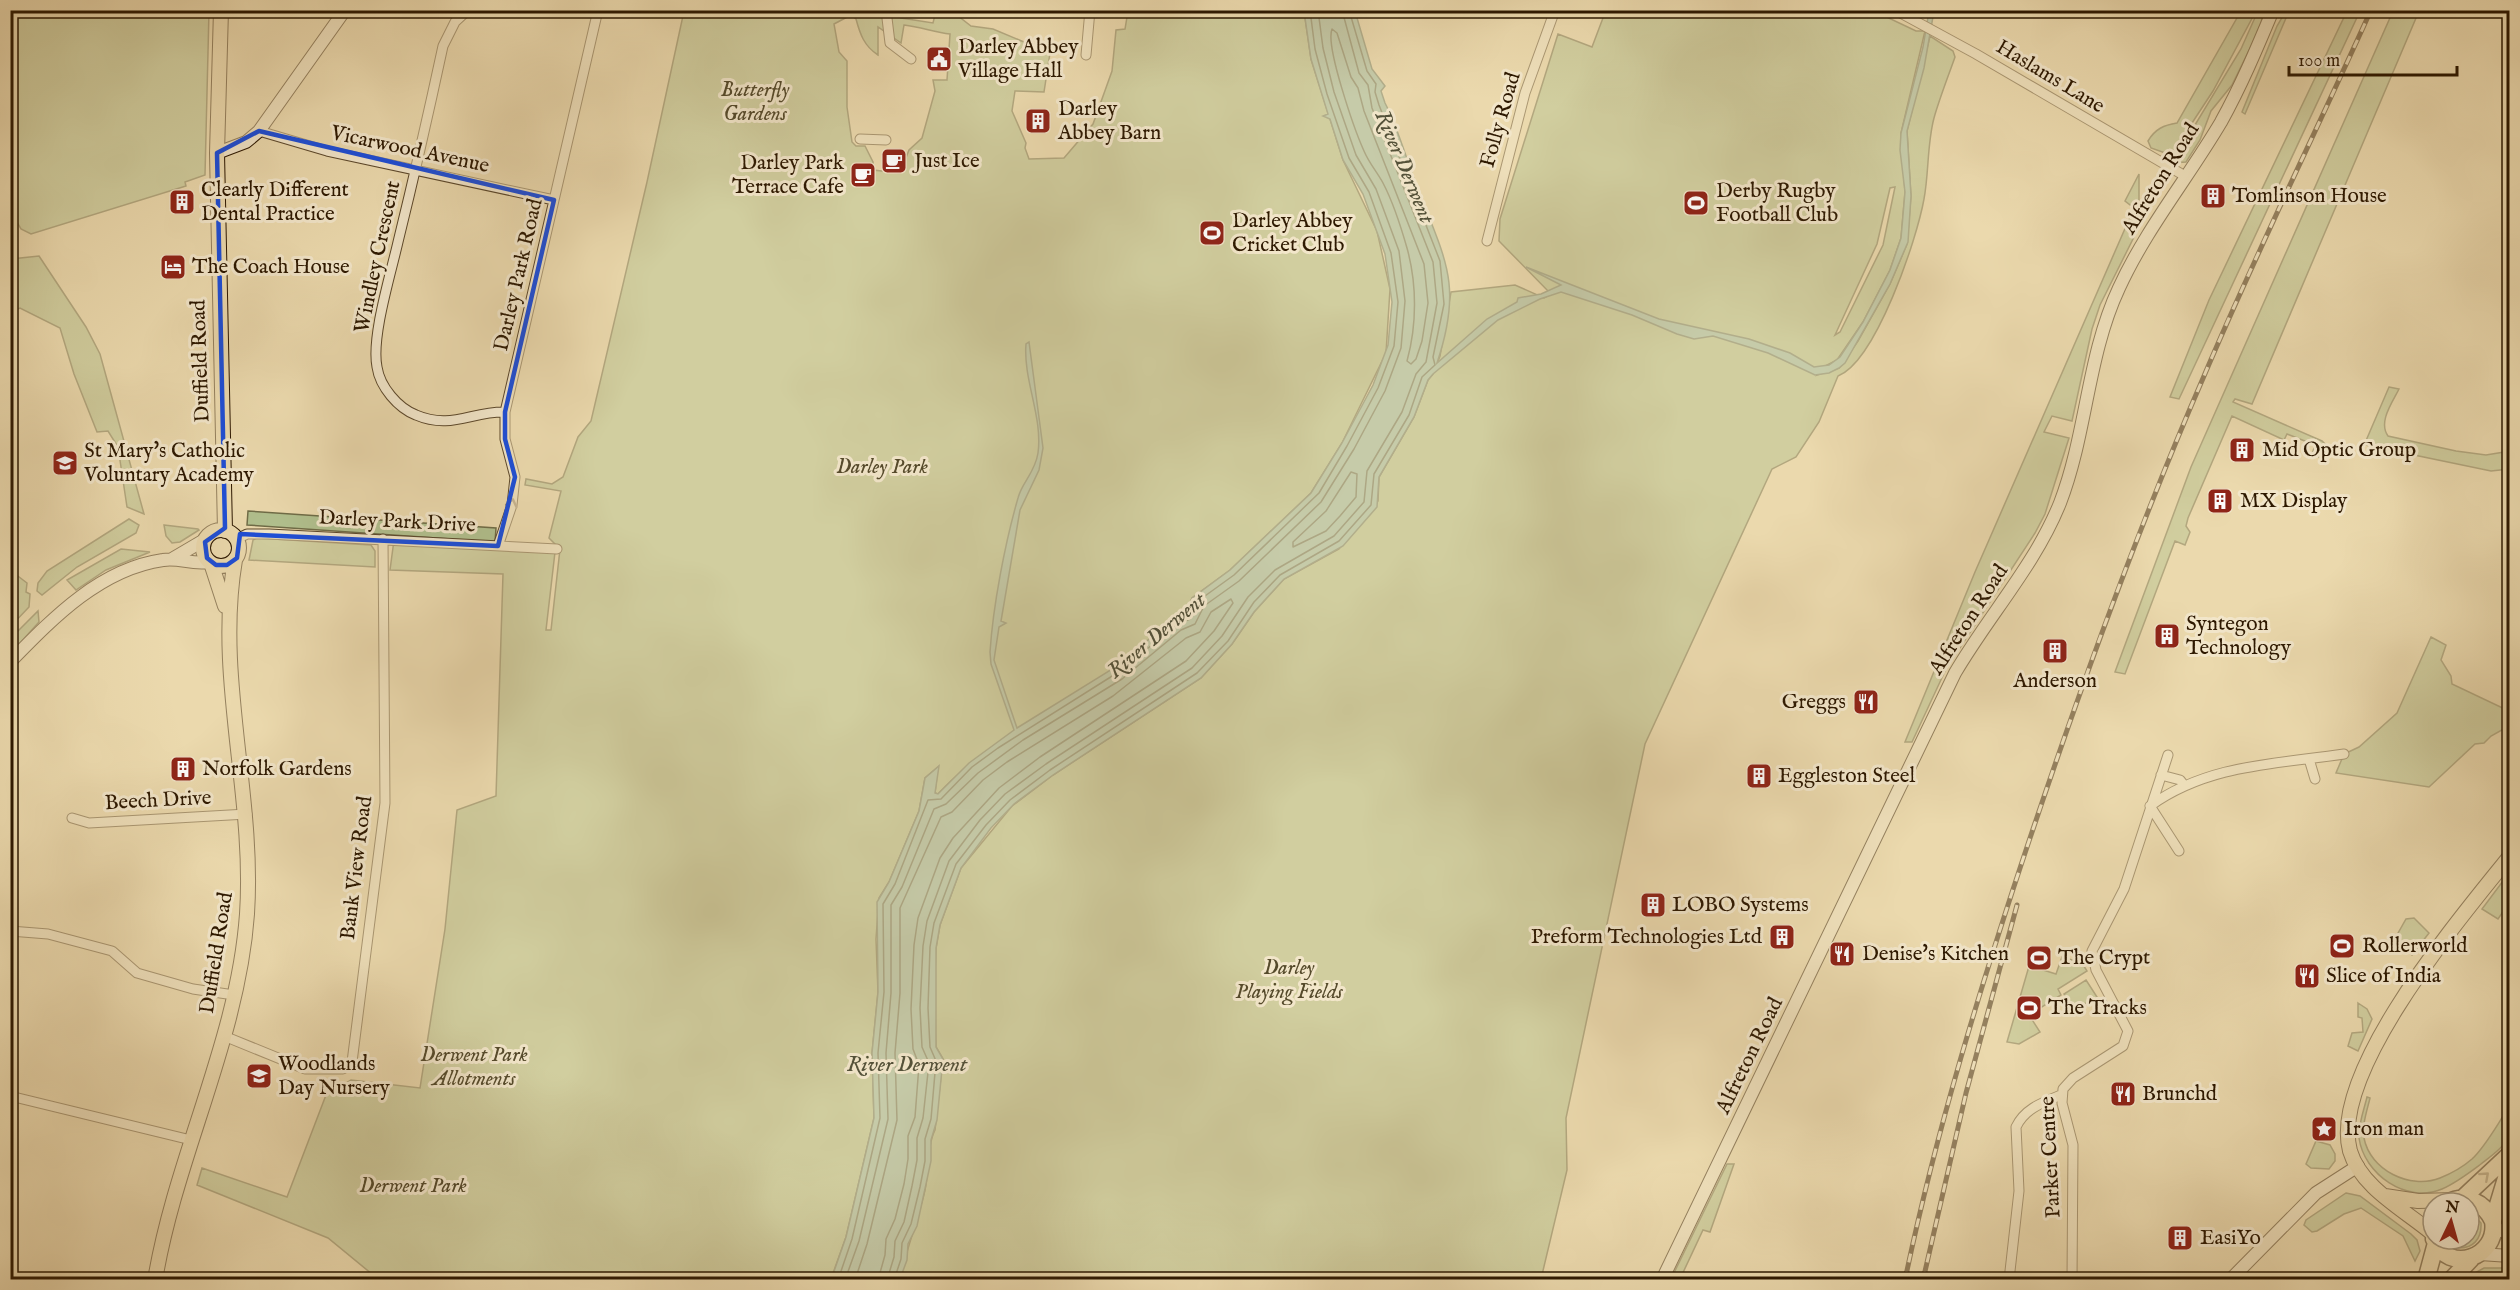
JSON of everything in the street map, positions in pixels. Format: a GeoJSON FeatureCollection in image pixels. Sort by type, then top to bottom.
{"type":"FeatureCollection","features":[{"type":"Feature","properties":{"kind":"highway"},"geometry":{"type":"LineString","coordinates":[[2465,1191],[2510,1154]]}},
{"type":"Feature","properties":{"kind":"highway"},"geometry":{"type":"LineString","coordinates":[[2451,1280],[2491,1242],[2493,1224],[2510,1165]]}},
{"type":"Feature","properties":{"kind":"highway"},"geometry":{"type":"LineString","coordinates":[[2481,1204],[2493,1224]]}},
{"type":"Feature","properties":{"kind":"highway"},"geometry":{"type":"LineString","coordinates":[[2426,1280],[2432,1251]]}},
{"type":"Feature","properties":{"kind":"highway"},"geometry":{"type":"LineString","coordinates":[[2446,1251],[2451,1257],[2476,1257]]}},
{"type":"Feature","properties":{"kind":"main road","name":"Duffield Road"},"geometry":{"type":"LineString","coordinates":[[221,10],[217,153],[231,535]]}},
{"type":"Feature","properties":{"kind":"main road"},"geometry":{"type":"LineString","coordinates":[[212,533],[231,535],[239,552],[235,560],[221,566],[210,562],[204,553],[206,539],[212,533]]}},
{"type":"Feature","properties":{"kind":"main road","name":"Duffield Road"},"geometry":{"type":"LineString","coordinates":[[228,622],[235,560]]}},
{"type":"Feature","properties":{"kind":"main road","name":"Duffield Road"},"geometry":{"type":"LineString","coordinates":[[154,1280],[165,1227],[224,1035],[234,995],[247,916],[249,867],[247,814],[228,622],[222,590],[210,562]]}},
{"type":"Feature","properties":{"kind":"main road"},"geometry":{"type":"LineString","coordinates":[[2421,1227],[2371,1185],[2358,1166],[2350,1151],[2349,1118],[2353,1100],[2377,1043],[2396,1008],[2443,938],[2510,856]]}},
{"type":"Feature","properties":{"kind":"main road"},"geometry":{"type":"LineString","coordinates":[[2385,1196],[2421,1201]]}},
{"type":"Feature","properties":{"kind":"street"},"geometry":{"type":"LineString","coordinates":[[217,153],[246,142],[259,131],[345,10]]}},
{"type":"Feature","properties":{"kind":"street","name":"Windley Crescent"},"geometry":{"type":"LineString","coordinates":[[468,10],[455,22],[443,46],[377,339],[377,368],[392,396],[415,415],[452,422],[492,412],[505,412]]}},
{"type":"Feature","properties":{"kind":"street"},"geometry":{"type":"LineString","coordinates":[[582,10],[598,12]]}},
{"type":"Feature","properties":{"kind":"street"},"geometry":{"type":"LineString","coordinates":[[886,10],[890,43],[911,59]]}},
{"type":"Feature","properties":{"kind":"street"},"geometry":{"type":"LineString","coordinates":[[1086,56],[1090,10]]}},
{"type":"Feature","properties":{"kind":"street","name":"Folly Road"},"geometry":{"type":"LineString","coordinates":[[1487,241],[1525,93],[1555,10]]}},
{"type":"Feature","properties":{"kind":"street","name":"Haslams Lane"},"geometry":{"type":"LineString","coordinates":[[1895,10],[2185,176]]}},
{"type":"Feature","properties":{"kind":"street","name":"Alfreton Road"},"geometry":{"type":"LineString","coordinates":[[1662,1280],[1955,673],[2016,583],[2049,526],[2076,452],[2106,320],[2133,259],[2221,122],[2273,10]]}},
{"type":"Feature","properties":{"kind":"street","name":"Darley Park Road"},"geometry":{"type":"LineString","coordinates":[[498,546],[514,493],[515,477],[505,439],[505,412],[598,12]]}},
{"type":"Feature","properties":{"kind":"street","name":"Vicarwood Avenue"},"geometry":{"type":"LineString","coordinates":[[259,131],[291,142],[554,200]]}},
{"type":"Feature","properties":{"kind":"street"},"geometry":{"type":"LineString","coordinates":[[860,140],[886,140]]}},
{"type":"Feature","properties":{"kind":"street","name":"Darley Park Drive"},"geometry":{"type":"LineString","coordinates":[[231,535],[383,539],[557,549]]}},
{"type":"Feature","properties":{"kind":"street"},"geometry":{"type":"LineString","coordinates":[[10,662],[52,618],[98,585],[138,566],[172,559],[206,539]]}},
{"type":"Feature","properties":{"kind":"street","name":"Bank View Road"},"geometry":{"type":"LineString","coordinates":[[224,1035],[305,1069],[343,1069],[352,1062],[385,803],[383,539]]}},
{"type":"Feature","properties":{"kind":"street"},"geometry":{"type":"LineString","coordinates":[[172,559],[193,564],[210,562]]}},
{"type":"Feature","properties":{"kind":"street"},"geometry":{"type":"LineString","coordinates":[[2150,806],[2184,785],[2205,776],[2244,766],[2344,754]]}},
{"type":"Feature","properties":{"kind":"street"},"geometry":{"type":"LineString","coordinates":[[2150,806],[2168,755]]}},
{"type":"Feature","properties":{"kind":"street"},"geometry":{"type":"LineString","coordinates":[[2309,759],[2315,779]]}},
{"type":"Feature","properties":{"kind":"street"},"geometry":{"type":"LineString","coordinates":[[2161,775],[2180,780],[2184,785]]}},
{"type":"Feature","properties":{"kind":"street"},"geometry":{"type":"LineString","coordinates":[[2150,806],[2179,851]]}},
{"type":"Feature","properties":{"kind":"street","name":"Parker Centre"},"geometry":{"type":"LineString","coordinates":[[2073,1280],[2073,1145],[2061,1095],[2063,1089],[2073,1078],[2123,1046],[2128,1038],[2128,1031],[2093,962],[2092,951],[2100,931],[2124,889],[2150,806]]}},
{"type":"Feature","properties":{"kind":"street","name":"Beech Drive"},"geometry":{"type":"LineString","coordinates":[[72,818],[89,824],[247,814]]}},
{"type":"Feature","properties":{"kind":"street"},"geometry":{"type":"LineString","coordinates":[[10,931],[48,934],[112,951],[137,973],[193,989],[234,995]]}},
{"type":"Feature","properties":{"kind":"street","name":"Parker Centre"},"geometry":{"type":"LineString","coordinates":[[2009,1280],[2019,1191],[2016,1127],[2025,1114],[2039,1103],[2061,1095]]}},
{"type":"Feature","properties":{"kind":"street"},"geometry":{"type":"LineString","coordinates":[[10,1096],[190,1140]]}},
{"type":"Feature","properties":{"kind":"street"},"geometry":{"type":"LineString","coordinates":[[2230,1280],[2316,1193],[2358,1166]]}},
{"type":"Feature","properties":{"kind":"street"},"geometry":{"type":"LineString","coordinates":[[2493,1224],[2510,1235]]}},
{"type":"Feature","properties":{"kind":"street"},"geometry":{"type":"LineString","coordinates":[[2476,1257],[2510,1256]]}},
{"type":"Feature","properties":{"kind":"highlighted area"},"geometry":{"type":"Polygon","coordinates":[[[259,131],[554,200],[505,412],[505,439],[515,477],[498,546],[240,534],[237,558],[227,565],[216,565],[207,558],[205,542],[225,528],[217,153],[259,131]]]}},
{"type":"Feature","properties":{"kind":"green space","name":"Darley Park"},"geometry":{"type":"Polygon","coordinates":[[[891,10],[901,18],[933,23],[936,11],[958,16],[971,26],[993,29],[1050,53],[1044,92],[1015,91],[1012,111],[1026,143],[1025,148],[1029,159],[1064,158],[1093,124],[1112,71],[1116,30],[1125,29],[1128,11],[1304,11],[1311,59],[1343,160],[1377,231],[1390,289],[1386,353],[1342,443],[1311,493],[1230,570],[1192,598],[1186,614],[1175,618],[1103,676],[996,744],[956,776],[938,794],[935,793],[938,767],[925,778],[919,811],[889,882],[879,898],[876,939],[878,992],[872,1053],[874,1118],[846,1237],[831,1279],[378,1279],[328,1238],[197,1185],[202,1168],[287,1197],[326,1095],[351,1080],[420,1088],[445,929],[457,810],[496,796],[503,574],[390,570],[394,540],[555,552],[546,630],[551,630],[560,549],[549,538],[561,491],[525,485],[526,479],[552,484],[563,477],[578,437],[591,421],[684,11],[891,10]],[[851,15],[834,24],[839,52],[847,61],[847,107],[852,142],[856,146],[865,146],[873,162],[873,170],[900,173],[909,150],[922,138],[935,91],[933,80],[947,80],[950,34],[904,25],[901,43],[878,27],[878,55],[863,39],[856,19],[851,15]]]}},
{"type":"Feature","properties":{"kind":"green space","name":"Darley Playing Fields"},"geometry":{"type":"Polygon","coordinates":[[[1606,10],[1874,11],[1916,31],[1925,31],[1901,133],[1905,192],[1901,238],[1890,270],[1863,322],[1837,360],[1823,367],[1817,375],[1839,368],[1858,341],[1890,284],[1907,244],[1911,196],[1907,131],[1930,36],[1953,51],[1955,57],[1934,118],[1926,189],[1920,217],[1893,297],[1866,348],[1852,366],[1838,376],[1819,422],[1796,457],[1772,469],[1645,744],[1566,1118],[1567,1170],[1541,1279],[900,1280],[925,1190],[943,1059],[936,1047],[934,1008],[936,948],[940,925],[961,868],[1012,806],[1053,775],[1201,678],[1232,644],[1254,612],[1284,579],[1339,549],[1378,501],[1379,477],[1414,417],[1440,356],[1451,292],[1515,285],[1544,298],[1551,294],[1499,241],[1500,219],[1558,34],[1592,47],[1606,10]],[[1895,187],[1890,188],[1877,244],[1835,335],[1840,332],[1883,245],[1895,187]]]}},
{"type":"Feature","properties":{"kind":"green space"},"geometry":{"type":"Polygon","coordinates":[[[10,11],[209,11],[205,175],[185,182],[186,186],[31,234],[21,229],[11,212],[10,11]]]}},
{"type":"Feature","properties":{"kind":"green space"},"geometry":{"type":"Polygon","coordinates":[[[2241,11],[2256,11],[2213,91],[2171,155],[2151,148],[2148,141],[2154,133],[2164,126],[2177,123],[2241,11]]]}},
{"type":"Feature","properties":{"kind":"green space"},"geometry":{"type":"Polygon","coordinates":[[[2289,11],[2245,114],[2242,112],[2277,26],[2284,14],[2289,11]]]}},
{"type":"Feature","properties":{"kind":"green space"},"geometry":{"type":"Polygon","coordinates":[[[2347,11],[2360,11],[2179,399],[2170,397],[2209,300],[2347,11]]]}},
{"type":"Feature","properties":{"kind":"green space"},"geometry":{"type":"Polygon","coordinates":[[[2393,11],[2419,11],[2252,404],[2235,399],[2233,402],[2322,441],[2326,445],[2321,458],[2312,454],[2315,445],[2287,434],[2284,440],[2232,416],[2188,518],[2186,526],[2190,532],[2185,545],[2175,541],[2125,674],[2115,672],[2191,467],[2393,11]]]}},
{"type":"Feature","properties":{"kind":"green space"},"geometry":{"type":"Polygon","coordinates":[[[2257,13],[2262,16],[2261,26],[2232,85],[2211,111],[2200,140],[2186,162],[2172,163],[2241,49],[2257,13]]]}},
{"type":"Feature","properties":{"kind":"green space"},"geometry":{"type":"Polygon","coordinates":[[[2139,174],[2139,205],[2143,219],[2100,305],[2092,329],[2072,421],[2052,416],[2044,432],[2069,438],[2045,514],[1946,669],[1912,742],[1905,742],[1975,572],[2134,208],[2125,201],[2139,174]]]}},
{"type":"Feature","properties":{"kind":"green space"},"geometry":{"type":"Polygon","coordinates":[[[39,256],[86,327],[100,354],[144,514],[127,507],[118,447],[108,431],[97,432],[74,374],[60,328],[20,308],[11,312],[11,259],[39,256]]]}},
{"type":"Feature","properties":{"kind":"green space"},"geometry":{"type":"Polygon","coordinates":[[[2389,387],[2399,389],[2385,419],[2385,431],[2388,436],[2486,455],[2504,452],[2509,441],[2509,469],[2491,471],[2366,445],[2389,387]]]}},
{"type":"Feature","properties":{"kind":"green space"},"geometry":{"type":"Polygon","coordinates":[[[248,511],[496,528],[495,542],[247,525],[248,511]]]}},
{"type":"Feature","properties":{"kind":"green space"},"geometry":{"type":"Polygon","coordinates":[[[129,519],[139,525],[136,533],[77,567],[42,595],[37,591],[38,583],[47,571],[129,519]]]}},
{"type":"Feature","properties":{"kind":"green space"},"geometry":{"type":"Polygon","coordinates":[[[164,525],[199,530],[180,542],[172,543],[166,536],[164,525]]]}},
{"type":"Feature","properties":{"kind":"green space"},"geometry":{"type":"Polygon","coordinates":[[[257,538],[371,545],[375,551],[375,567],[249,560],[253,540],[257,538]]]}},
{"type":"Feature","properties":{"kind":"green space"},"geometry":{"type":"Polygon","coordinates":[[[121,549],[150,552],[106,570],[76,590],[67,580],[121,549]]]}},
{"type":"Feature","properties":{"kind":"green space"},"geometry":{"type":"Polygon","coordinates":[[[10,570],[27,583],[26,592],[30,594],[29,607],[11,626],[10,570]]]}},
{"type":"Feature","properties":{"kind":"green space"},"geometry":{"type":"Polygon","coordinates":[[[38,611],[39,622],[11,653],[11,638],[38,611]]]}},
{"type":"Feature","properties":{"kind":"green space"},"geometry":{"type":"Polygon","coordinates":[[[2431,637],[2446,645],[2441,660],[2451,676],[2452,684],[2509,711],[2509,726],[2491,736],[2484,743],[2475,744],[2429,787],[2336,773],[2344,754],[2359,747],[2397,713],[2431,637]]]}},
{"type":"Feature","properties":{"kind":"green space"},"geometry":{"type":"Polygon","coordinates":[[[2509,873],[2509,903],[2498,919],[2482,909],[2509,873]]]}},
{"type":"Feature","properties":{"kind":"green space"},"geometry":{"type":"Polygon","coordinates":[[[2414,918],[2429,933],[2412,955],[2393,942],[2406,919],[2414,918]]]}},
{"type":"Feature","properties":{"kind":"green space","name":"The Tracks"},"geometry":{"type":"Polygon","coordinates":[[[2034,949],[2048,953],[2043,970],[2056,974],[2062,957],[2082,963],[2087,971],[2058,989],[2061,995],[2029,1015],[2040,1032],[2019,1044],[2007,1042],[2034,949]]]}},
{"type":"Feature","properties":{"kind":"green space"},"geometry":{"type":"Polygon","coordinates":[[[2086,980],[2097,997],[2074,1010],[2064,994],[2086,980]]]}},
{"type":"Feature","properties":{"kind":"green space"},"geometry":{"type":"Polygon","coordinates":[[[2358,1003],[2367,1009],[2372,1019],[2358,1051],[2348,1046],[2352,1033],[2363,1032],[2362,1018],[2358,1017],[2358,1003]]]}},
{"type":"Feature","properties":{"kind":"green space"},"geometry":{"type":"Polygon","coordinates":[[[2367,1097],[2370,1098],[2364,1133],[2368,1149],[2383,1168],[2404,1179],[2416,1181],[2440,1178],[2457,1170],[2472,1159],[2492,1134],[2509,1107],[2511,1124],[2510,1134],[2505,1143],[2476,1167],[2442,1189],[2421,1192],[2401,1189],[2378,1174],[2363,1151],[2359,1138],[2360,1123],[2367,1097]]]}},
{"type":"Feature","properties":{"kind":"green space"},"geometry":{"type":"Polygon","coordinates":[[[2316,1141],[2330,1145],[2335,1154],[2335,1161],[2329,1169],[2311,1168],[2306,1164],[2316,1141]]]}},
{"type":"Feature","properties":{"kind":"green space"},"geometry":{"type":"Polygon","coordinates":[[[1727,1164],[1734,1164],[1710,1232],[1703,1230],[1680,1279],[1671,1279],[1727,1164]]]}},
{"type":"Feature","properties":{"kind":"green space"},"geometry":{"type":"Polygon","coordinates":[[[2346,1193],[2360,1196],[2411,1234],[2417,1240],[2420,1251],[2415,1261],[2403,1236],[2361,1208],[2344,1214],[2317,1231],[2312,1232],[2304,1225],[2306,1220],[2346,1193]]]}},
{"type":"Feature","properties":{"kind":"green space"},"geometry":{"type":"Polygon","coordinates":[[[2484,1268],[2509,1268],[2509,1279],[2464,1279],[2484,1268]]]}},
{"type":"Feature","properties":{"kind":"water","name":"River Derwent"},"geometry":{"type":"Polygon","coordinates":[[[1304,11],[1355,11],[1372,69],[1385,86],[1381,91],[1385,103],[1435,232],[1447,271],[1450,291],[1449,312],[1437,363],[1487,319],[1517,302],[1518,298],[1541,294],[1561,285],[1526,267],[1659,319],[1749,339],[1790,353],[1814,367],[1829,365],[1840,357],[1863,322],[1890,270],[1901,238],[1905,192],[1900,150],[1901,133],[1923,47],[1929,11],[1934,11],[1924,68],[1907,131],[1911,196],[1908,242],[1890,284],[1845,363],[1829,373],[1815,375],[1768,353],[1713,336],[1694,339],[1677,334],[1632,315],[1561,292],[1540,299],[1498,320],[1433,374],[1428,380],[1414,417],[1379,477],[1377,507],[1343,546],[1284,579],[1254,612],[1232,644],[1201,678],[1053,775],[1014,804],[991,828],[961,868],[940,925],[936,948],[936,1047],[943,1059],[937,1120],[931,1140],[931,1161],[917,1226],[908,1244],[907,1260],[900,1279],[831,1280],[846,1237],[874,1118],[872,1053],[878,992],[877,902],[889,882],[919,811],[925,778],[939,766],[935,793],[938,794],[969,763],[1014,730],[991,664],[990,652],[1000,575],[1009,535],[1020,492],[1034,466],[1038,453],[1038,426],[1027,371],[1026,344],[1029,342],[1043,448],[1039,470],[1020,510],[1001,621],[1006,623],[999,627],[994,660],[1017,728],[1114,668],[1175,618],[1186,614],[1192,598],[1230,570],[1311,493],[1342,443],[1373,385],[1388,345],[1392,302],[1385,254],[1363,194],[1343,160],[1330,119],[1323,116],[1328,114],[1311,59],[1304,11]]]}},
{"type":"Feature","properties":{"kind":"railway"},"geometry":{"type":"LineString","coordinates":[[1905,1280],[1945,1114],[1977,1004],[2011,895],[2090,665],[2156,491],[2224,330],[2371,10]]}},
{"type":"Feature","properties":{"kind":"railway"},"geometry":{"type":"LineString","coordinates":[[1923,1280],[1966,1093],[2017,905]]}},
{"type":"Feature","properties":{"kind":"place","name":"Darley Abbey Village Hall"},"geometry":{"type":"Point","coordinates":[939,59]}},
{"type":"Feature","properties":{"kind":"place","name":"Darley Abbey Barn"},"geometry":{"type":"Point","coordinates":[1038,121]}},
{"type":"Feature","properties":{"kind":"place","name":"Just Ice"},"geometry":{"type":"Point","coordinates":[894,161]}},
{"type":"Feature","properties":{"kind":"place","name":"Darley Park Terrace Cafe"},"geometry":{"type":"Point","coordinates":[863,175]}},
{"type":"Feature","properties":{"kind":"place","name":"Tomlinson House"},"geometry":{"type":"Point","coordinates":[2213,196]}},
{"type":"Feature","properties":{"kind":"place","name":"Clearly Different Dental Practice"},"geometry":{"type":"Point","coordinates":[182,202]}},
{"type":"Feature","properties":{"kind":"place","name":"Derby Rugby Football Club"},"geometry":{"type":"Point","coordinates":[1696,203]}},
{"type":"Feature","properties":{"kind":"place","name":"Darley Abbey Cricket Club"},"geometry":{"type":"Point","coordinates":[1212,233]}},
{"type":"Feature","properties":{"kind":"place","name":"The Coach House"},"geometry":{"type":"Point","coordinates":[173,267]}},
{"type":"Feature","properties":{"kind":"place","name":"Mid Optic Group"},"geometry":{"type":"Point","coordinates":[2242,450]}},
{"type":"Feature","properties":{"kind":"place","name":"St Mary's Catholic Voluntary Academy"},"geometry":{"type":"Point","coordinates":[65,463]}},
{"type":"Feature","properties":{"kind":"place","name":"MX Display"},"geometry":{"type":"Point","coordinates":[2220,501]}},
{"type":"Feature","properties":{"kind":"place","name":"Syntegon Technology"},"geometry":{"type":"Point","coordinates":[2167,636]}},
{"type":"Feature","properties":{"kind":"place","name":"Anderson"},"geometry":{"type":"Point","coordinates":[2055,651]}},
{"type":"Feature","properties":{"kind":"place","name":"Greggs"},"geometry":{"type":"Point","coordinates":[1866,702]}},
{"type":"Feature","properties":{"kind":"place","name":"Norfolk Gardens"},"geometry":{"type":"Point","coordinates":[183,769]}},
{"type":"Feature","properties":{"kind":"place","name":"Eggleston Steel"},"geometry":{"type":"Point","coordinates":[1759,776]}},
{"type":"Feature","properties":{"kind":"place","name":"LOBO Systems"},"geometry":{"type":"Point","coordinates":[1653,905]}},
{"type":"Feature","properties":{"kind":"place","name":"Preform Technologies Ltd"},"geometry":{"type":"Point","coordinates":[1782,937]}},
{"type":"Feature","properties":{"kind":"place","name":"Rollerworld"},"geometry":{"type":"Point","coordinates":[2342,946]}},
{"type":"Feature","properties":{"kind":"place","name":"Denise's Kitchen"},"geometry":{"type":"Point","coordinates":[1842,954]}},
{"type":"Feature","properties":{"kind":"place","name":"The Crypt"},"geometry":{"type":"Point","coordinates":[2039,958]}},
{"type":"Feature","properties":{"kind":"place","name":"Slice of India"},"geometry":{"type":"Point","coordinates":[2307,976]}},
{"type":"Feature","properties":{"kind":"place","name":"The Tracks"},"geometry":{"type":"Point","coordinates":[2029,1008]}},
{"type":"Feature","properties":{"kind":"place","name":"Woodlands Day Nursery"},"geometry":{"type":"Point","coordinates":[259,1076]}},
{"type":"Feature","properties":{"kind":"place","name":"Brunchd"},"geometry":{"type":"Point","coordinates":[2123,1094]}},
{"type":"Feature","properties":{"kind":"place","name":"Iron man"},"geometry":{"type":"Point","coordinates":[2324,1129]}},
{"type":"Feature","properties":{"kind":"place","name":"EasiYo"},"geometry":{"type":"Point","coordinates":[2180,1238]}},
{"type":"Feature","properties":{"kind":"park label","name":"Butterfly Gardens"},"geometry":{"type":"Point","coordinates":[755,102]}},
{"type":"Feature","properties":{"kind":"park label","name":"Derwent Park Allotments"},"geometry":{"type":"Point","coordinates":[474,1067]}},
{"type":"Feature","properties":{"kind":"park label","name":"Derwent Park"},"geometry":{"type":"Point","coordinates":[413,1186]}}]}
